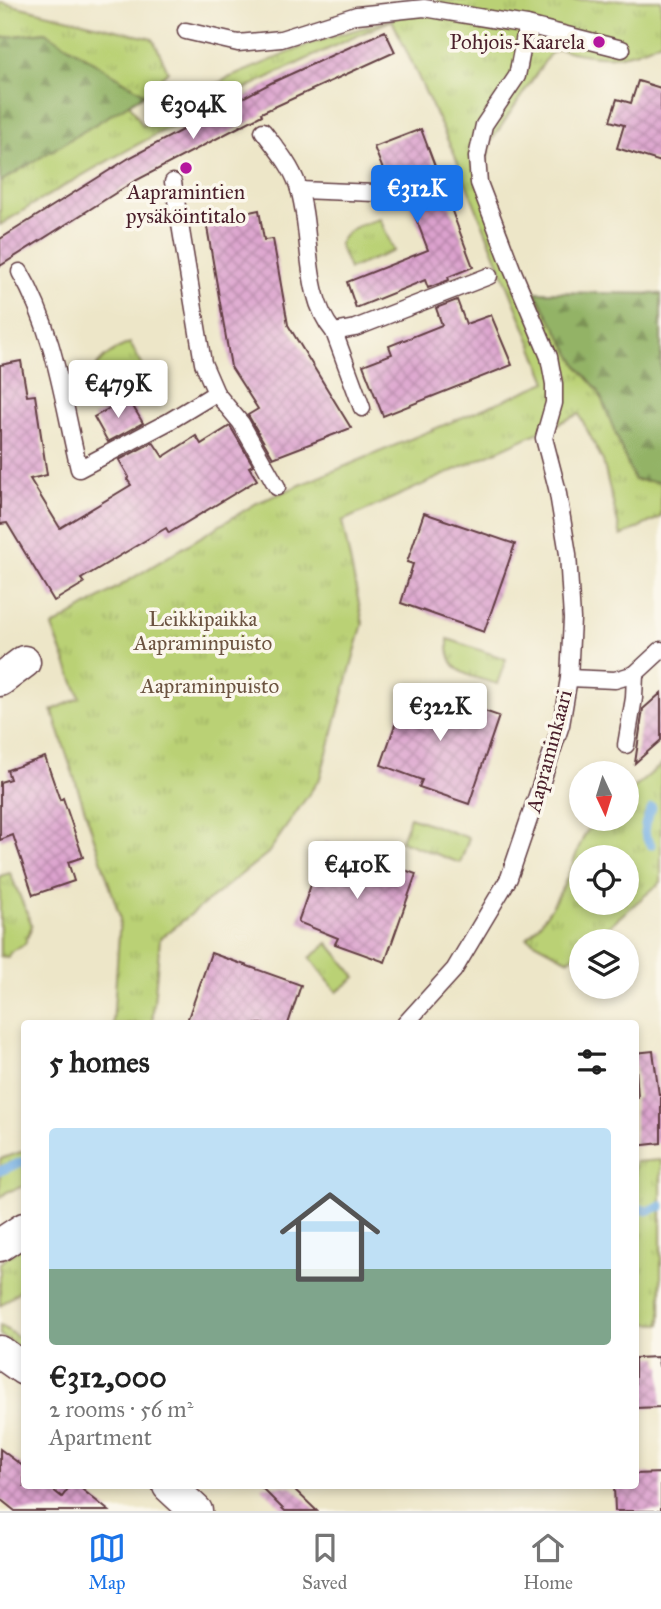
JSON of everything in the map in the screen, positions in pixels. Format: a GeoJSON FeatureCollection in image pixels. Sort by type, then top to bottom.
{"type":"FeatureCollection","features":[{"type":"Feature","properties":{"kind":"street"},"geometry":{"type":"LineString","coordinates":[[0,1245],[21,1230]]}},
{"type":"Feature","properties":{"kind":"street"},"geometry":{"type":"LineString","coordinates":[[0,1352],[21,1367]]}},
{"type":"Feature","properties":{"kind":"street"},"geometry":{"type":"LineString","coordinates":[[172,1489],[196,1511]]}},
{"type":"Feature","properties":{"kind":"lane"},"geometry":{"type":"LineString","coordinates":[[186,31],[238,43],[281,38],[357,15],[424,8],[527,25],[622,49]]}},
{"type":"Feature","properties":{"kind":"lane","name":"Aapraminkaari"},"geometry":{"type":"LineString","coordinates":[[409,1020],[454,970],[509,878],[561,725],[569,678],[572,619],[568,554],[557,488],[544,438],[554,403],[550,357],[479,183],[477,157],[484,125],[517,76],[527,25]]}},
{"type":"Feature","properties":{"kind":"lane"},"geometry":{"type":"LineString","coordinates":[[262,131],[284,159],[299,190],[317,295],[325,322],[334,332],[362,408]]}},
{"type":"Feature","properties":{"kind":"lane"},"geometry":{"type":"LineString","coordinates":[[173,182],[203,363],[216,393],[241,424],[277,487]]}},
{"type":"Feature","properties":{"kind":"lane"},"geometry":{"type":"LineString","coordinates":[[299,190],[375,193],[391,186]]}},
{"type":"Feature","properties":{"kind":"lane"},"geometry":{"type":"LineString","coordinates":[[20,272],[35,298],[51,340],[79,469],[216,393]]}},
{"type":"Feature","properties":{"kind":"lane"},"geometry":{"type":"LineString","coordinates":[[334,332],[355,328],[489,276]]}},
{"type":"Feature","properties":{"kind":"lane"},"geometry":{"type":"LineString","coordinates":[[569,678],[615,680],[635,674],[661,650]]}},
{"type":"Feature","properties":{"kind":"lane"},"geometry":{"type":"LineString","coordinates":[[626,745],[635,674]]}},
{"type":"Feature","properties":{"kind":"green space","name":"Aapraminpuisto"},"geometry":{"type":"Polygon","coordinates":[[[440,0],[661,0],[661,41],[622,55],[586,55],[558,49],[549,55],[490,143],[486,164],[490,182],[535,292],[661,294],[661,517],[621,536],[603,461],[579,414],[342,521],[363,623],[320,778],[268,853],[160,939],[152,1020],[113,1020],[120,917],[52,710],[80,698],[52,627],[257,503],[547,382],[455,156],[392,20],[192,115],[95,168],[0,225],[0,182],[129,103],[143,126],[226,79],[312,43],[392,19],[440,0]]]}},
{"type":"Feature","properties":{"kind":"green space"},"geometry":{"type":"Polygon","coordinates":[[[0,2],[153,39],[168,71],[145,94],[45,32],[0,38],[0,2]]]}},
{"type":"Feature","properties":{"kind":"green space"},"geometry":{"type":"Polygon","coordinates":[[[45,32],[145,94],[0,182],[0,38],[45,32]]]}},
{"type":"Feature","properties":{"kind":"green space"},"geometry":{"type":"Polygon","coordinates":[[[380,219],[394,251],[349,269],[339,244],[342,238],[356,227],[380,219]]]}},
{"type":"Feature","properties":{"kind":"green space"},"geometry":{"type":"Polygon","coordinates":[[[535,292],[661,294],[661,482],[634,480],[598,390],[579,368],[535,292]]]}},
{"type":"Feature","properties":{"kind":"green space"},"geometry":{"type":"Polygon","coordinates":[[[130,343],[147,374],[89,409],[82,399],[93,371],[111,352],[130,343]]]}},
{"type":"Feature","properties":{"kind":"green space"},"geometry":{"type":"Polygon","coordinates":[[[448,639],[506,659],[497,684],[461,672],[455,667],[448,651],[448,639]]]}},
{"type":"Feature","properties":{"kind":"green space"},"geometry":{"type":"Polygon","coordinates":[[[661,765],[661,882],[639,901],[639,845],[581,845],[588,831],[639,831],[639,784],[661,765]]]}},
{"type":"Feature","properties":{"kind":"green space"},"geometry":{"type":"Polygon","coordinates":[[[410,817],[469,838],[460,863],[401,841],[410,817]]]}},
{"type":"Feature","properties":{"kind":"green space"},"geometry":{"type":"Polygon","coordinates":[[[10,873],[32,925],[25,944],[12,951],[8,957],[0,956],[0,876],[10,873]]]}},
{"type":"Feature","properties":{"kind":"green space"},"geometry":{"type":"Polygon","coordinates":[[[569,873],[569,915],[622,915],[605,929],[569,929],[568,960],[527,938],[539,925],[569,873]]]}},
{"type":"Feature","properties":{"kind":"green space"},"geometry":{"type":"Polygon","coordinates":[[[328,943],[356,977],[337,992],[310,958],[328,943]]]}},
{"type":"Feature","properties":{"kind":"green space"},"geometry":{"type":"Polygon","coordinates":[[[21,1152],[21,1187],[0,1198],[0,1159],[21,1152]]]}},
{"type":"Feature","properties":{"kind":"green space"},"geometry":{"type":"Polygon","coordinates":[[[661,1160],[661,1324],[639,1323],[639,1162],[661,1160]]]}},
{"type":"Feature","properties":{"kind":"green space"},"geometry":{"type":"Polygon","coordinates":[[[21,1247],[21,1289],[0,1306],[0,1263],[21,1247]]]}},
{"type":"Feature","properties":{"kind":"green space"},"geometry":{"type":"Polygon","coordinates":[[[0,1325],[21,1339],[21,1349],[0,1335],[0,1325]]]}},
{"type":"Feature","properties":{"kind":"building"},"geometry":{"type":"Polygon","coordinates":[[[385,31],[395,52],[261,113],[262,115],[133,182],[0,266],[0,239],[129,158],[271,83],[385,31]]]}},
{"type":"Feature","properties":{"kind":"building"},"geometry":{"type":"Polygon","coordinates":[[[638,81],[661,88],[661,162],[617,148],[624,125],[610,121],[617,99],[631,103],[638,81]]]}},
{"type":"Feature","properties":{"kind":"building"},"geometry":{"type":"Polygon","coordinates":[[[421,129],[473,267],[428,288],[425,280],[356,308],[347,282],[428,250],[398,172],[386,177],[374,147],[421,129]]]}},
{"type":"Feature","properties":{"kind":"building"},"geometry":{"type":"Polygon","coordinates":[[[259,210],[264,240],[273,239],[288,325],[351,428],[273,458],[248,415],[258,409],[231,367],[206,221],[259,210]]]}},
{"type":"Feature","properties":{"kind":"building"},"geometry":{"type":"Polygon","coordinates":[[[457,300],[466,324],[491,315],[512,365],[383,416],[363,365],[392,354],[389,346],[442,325],[436,308],[457,300]]]}},
{"type":"Feature","properties":{"kind":"building"},"geometry":{"type":"Polygon","coordinates":[[[21,361],[27,396],[35,395],[47,475],[30,479],[60,528],[131,485],[119,460],[153,442],[163,457],[196,436],[201,444],[230,426],[253,465],[249,467],[257,480],[169,533],[166,528],[81,579],[84,583],[54,601],[7,523],[0,524],[0,365],[21,361]]]}},
{"type":"Feature","properties":{"kind":"building"},"geometry":{"type":"Polygon","coordinates":[[[128,398],[143,423],[108,442],[94,417],[128,398]]]}},
{"type":"Feature","properties":{"kind":"building"},"geometry":{"type":"Polygon","coordinates":[[[424,513],[515,544],[484,632],[401,603],[413,564],[407,562],[424,513]]]}},
{"type":"Feature","properties":{"kind":"building"},"geometry":{"type":"Polygon","coordinates":[[[409,685],[499,716],[469,804],[419,787],[422,780],[381,765],[409,685]]]}},
{"type":"Feature","properties":{"kind":"building"},"geometry":{"type":"Polygon","coordinates":[[[661,693],[661,740],[635,761],[643,709],[661,693]]]}},
{"type":"Feature","properties":{"kind":"building"},"geometry":{"type":"Polygon","coordinates":[[[45,757],[60,800],[63,798],[83,857],[68,862],[74,881],[33,895],[13,835],[0,840],[0,782],[10,779],[7,770],[45,757]]]}},
{"type":"Feature","properties":{"kind":"building"},"geometry":{"type":"Polygon","coordinates":[[[326,842],[416,874],[385,962],[335,944],[338,938],[298,922],[326,842]]]}},
{"type":"Feature","properties":{"kind":"building"},"geometry":{"type":"Polygon","coordinates":[[[211,953],[301,985],[289,1020],[187,1020],[211,953]]]}},
{"type":"Feature","properties":{"kind":"building"},"geometry":{"type":"Polygon","coordinates":[[[653,1051],[661,1095],[661,1143],[639,1146],[639,1053],[653,1051]]]}},
{"type":"Feature","properties":{"kind":"building"},"geometry":{"type":"Polygon","coordinates":[[[658,1357],[661,1366],[661,1407],[639,1408],[639,1358],[658,1357]]]}},
{"type":"Feature","properties":{"kind":"building"},"geometry":{"type":"Polygon","coordinates":[[[0,1449],[21,1465],[21,1489],[52,1489],[62,1497],[68,1489],[82,1489],[109,1511],[15,1511],[0,1499],[0,1449]]]}},
{"type":"Feature","properties":{"kind":"building"},"geometry":{"type":"Polygon","coordinates":[[[661,1473],[661,1511],[615,1511],[614,1489],[639,1489],[639,1474],[661,1473]]]}},
{"type":"Feature","properties":{"kind":"building"},"geometry":{"type":"Polygon","coordinates":[[[263,1489],[294,1489],[317,1511],[285,1511],[263,1489]]]}},
{"type":"Feature","properties":{"kind":"waterway"},"geometry":{"type":"LineString","coordinates":[[651,845],[645,826],[652,808]]}},
{"type":"Feature","properties":{"kind":"waterway"},"geometry":{"type":"LineString","coordinates":[[0,1171],[21,1162]]}},
{"type":"Feature","properties":{"kind":"waterway"},"geometry":{"type":"LineString","coordinates":[[639,1208],[647,1211],[661,1206]]}},
{"type":"Feature","properties":{"kind":"place","name":"Pohjois-Kaarela"},"geometry":{"type":"Point","coordinates":[599,42]}},
{"type":"Feature","properties":{"kind":"place","name":"Aapramintien pysäköintitalo"},"geometry":{"type":"Point","coordinates":[186,168]}},
{"type":"Feature","properties":{"kind":"park label","name":"Leikkipaikka Aapraminpuisto"},"geometry":{"type":"Point","coordinates":[203,631]}}]}
